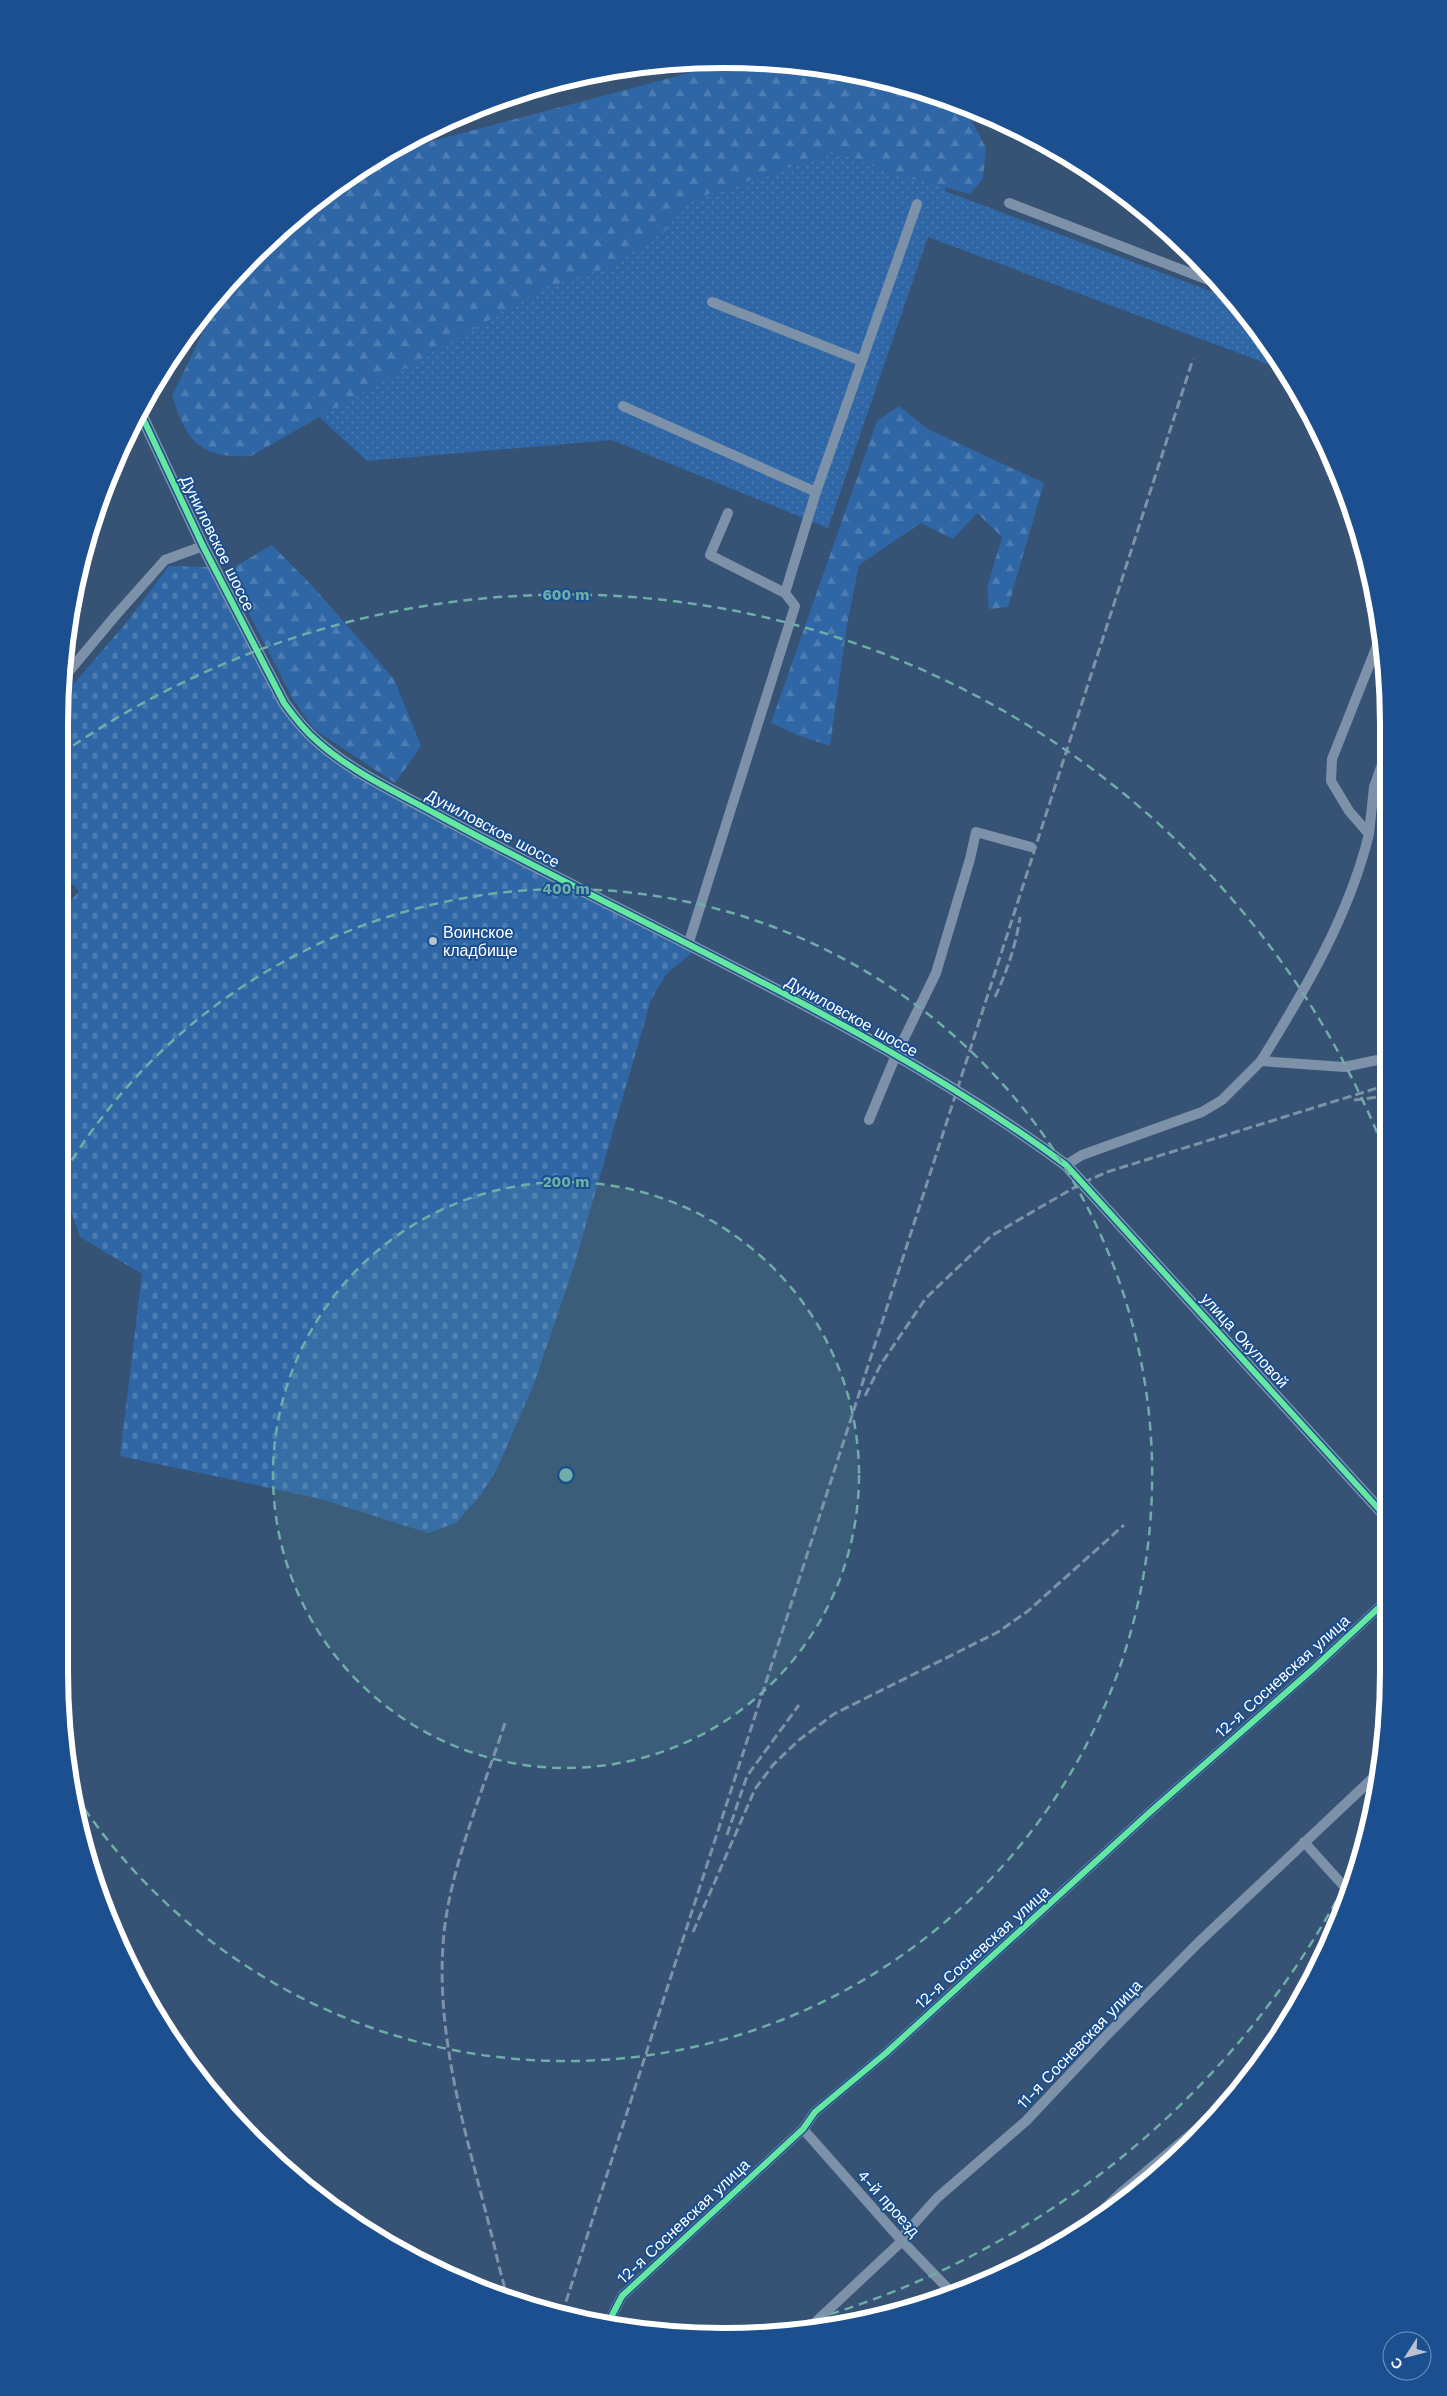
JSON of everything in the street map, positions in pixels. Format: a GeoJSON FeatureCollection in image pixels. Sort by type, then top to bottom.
{"type":"FeatureCollection","features":[{"type":"Feature","properties":{"kind":"street"},"geometry":{"type":"LineString","coordinates":[[1009,203],[1205,279]]}},
{"type":"Feature","properties":{"kind":"street"},"geometry":{"type":"LineString","coordinates":[[785,593],[816,492],[917,204]]}},
{"type":"Feature","properties":{"kind":"street"},"geometry":{"type":"LineString","coordinates":[[712,302],[862,361]]}},
{"type":"Feature","properties":{"kind":"street"},"geometry":{"type":"LineString","coordinates":[[623,406],[816,492]]}},
{"type":"Feature","properties":{"kind":"street","name":"Дуниловское шоссе"},"geometry":{"type":"LineString","coordinates":[[143,418],[203,546],[284,703],[300,725],[317,742],[335,756],[405,797],[514,856],[768,985],[896,1055],[995,1114],[1066,1165],[1082,1183]]}},
{"type":"Feature","properties":{"kind":"street"},"geometry":{"type":"LineString","coordinates":[[688,945],[794,606],[785,593],[710,555],[728,513]]}},
{"type":"Feature","properties":{"kind":"street"},"geometry":{"type":"LineString","coordinates":[[70,670],[165,560],[203,546]]}},
{"type":"Feature","properties":{"kind":"street"},"geometry":{"type":"LineString","coordinates":[[1369,834],[1350,811],[1331,781],[1332,759],[1375,650]]}},
{"type":"Feature","properties":{"kind":"street"},"geometry":{"type":"LineString","coordinates":[[1066,1165],[1082,1155],[1202,1112],[1222,1100],[1261,1061],[1305,990],[1334,931],[1360,871],[1369,834],[1374,787],[1380,770]]}},
{"type":"Feature","properties":{"kind":"street"},"geometry":{"type":"LineString","coordinates":[[868,1120],[896,1055],[936,973],[970,859],[976,832],[1031,847]]}},
{"type":"Feature","properties":{"kind":"street"},"geometry":{"type":"LineString","coordinates":[[1261,1061],[1344,1067],[1380,1059]]}},
{"type":"Feature","properties":{"kind":"street","name":"улица Окуловой"},"geometry":{"type":"LineString","coordinates":[[1082,1183],[1380,1510]]}},
{"type":"Feature","properties":{"kind":"street","name":"12-я Сосневская улица"},"geometry":{"type":"LineString","coordinates":[[610,2318],[622,2296],[803,2128],[815,2112],[886,2053],[1149,1813],[1314,1668],[1380,1607]]}},
{"type":"Feature","properties":{"kind":"street","name":"11-я Сосневская улица"},"geometry":{"type":"LineString","coordinates":[[816,2322],[902,2241],[904,2235],[937,2198],[1026,2121],[1104,2038],[1199,1942],[1370,1780]]}},
{"type":"Feature","properties":{"kind":"street"},"geometry":{"type":"LineString","coordinates":[[1304,1842],[1344,1886]]}},
{"type":"Feature","properties":{"kind":"street","name":"4-й проезд"},"geometry":{"type":"LineString","coordinates":[[803,2128],[902,2241],[948,2289]]}},
{"type":"Feature","properties":{"kind":"street"},"geometry":{"type":"LineString","coordinates":[[1118,2197],[1173,2149]]}},
{"type":"Feature","properties":{"kind":"green space"},"geometry":{"type":"Polygon","coordinates":[[[724,68],[809,73],[851,80],[934,102],[968,115],[986,148],[983,179],[970,194],[893,174],[836,152],[686,202],[664,232],[609,267],[545,289],[251,456],[219,454],[207,450],[190,436],[172,396],[217,307],[260,260],[291,230],[324,203],[359,178],[412,146],[701,69],[724,68]]]}},
{"type":"Feature","properties":{"kind":"green space"},"geometry":{"type":"Polygon","coordinates":[[[836,152],[893,174],[945,187],[945,191],[1220,295],[1244,324],[1273,366],[928,237],[828,528],[612,440],[367,461],[319,417],[545,288],[609,267],[664,232],[686,202],[836,152]]]}},
{"type":"Feature","properties":{"kind":"green space"},"geometry":{"type":"Polygon","coordinates":[[[899,406],[928,429],[1044,483],[1008,607],[989,609],[987,588],[1002,537],[977,513],[953,539],[921,523],[859,565],[847,625],[830,746],[800,736],[771,723],[877,421],[899,406]]]}},
{"type":"Feature","properties":{"kind":"green space"},"geometry":{"type":"Polygon","coordinates":[[[272,545],[316,590],[394,679],[421,746],[395,783],[314,729],[294,701],[236,589],[231,569],[272,545]]]}},
{"type":"Feature","properties":{"kind":"green space"},"geometry":{"type":"Polygon","coordinates":[[[169,566],[212,567],[311,743],[330,760],[546,878],[693,952],[666,974],[651,1000],[574,1266],[534,1384],[497,1469],[480,1496],[456,1523],[428,1533],[321,1499],[120,1456],[142,1274],[80,1237],[68,1203],[68,904],[79,891],[68,880],[68,724],[69,690],[126,623],[169,566]]]}},
{"type":"Feature","properties":{"kind":"railway"},"geometry":{"type":"LineString","coordinates":[[564,2308],[1193,359]]}},
{"type":"Feature","properties":{"kind":"railway"},"geometry":{"type":"LineString","coordinates":[[995,997],[1010,958],[1020,917]]}},
{"type":"Feature","properties":{"kind":"railway"},"geometry":{"type":"LineString","coordinates":[[865,1396],[881,1364],[926,1298],[991,1236],[1082,1183],[1107,1172],[1380,1087]]}},
{"type":"Feature","properties":{"kind":"railway"},"geometry":{"type":"LineString","coordinates":[[1354,1100],[1380,1097]]}},
{"type":"Feature","properties":{"kind":"railway"},"geometry":{"type":"LineString","coordinates":[[693,1932],[755,1789],[773,1765],[799,1740],[834,1714],[998,1632],[1028,1611],[1124,1525]]}},
{"type":"Feature","properties":{"kind":"railway"},"geometry":{"type":"LineString","coordinates":[[727,1835],[747,1776],[799,1705]]}},
{"type":"Feature","properties":{"kind":"railway"},"geometry":{"type":"LineString","coordinates":[[505,1723],[467,1833],[451,1890],[443,1945],[442,1984],[450,2062],[505,2291]]}},
{"type":"Feature","properties":{"kind":"cycle path"},"geometry":{"type":"LineString","coordinates":[[143,418],[203,546],[284,703],[299,723],[317,741],[359,772],[391,790],[795,999],[906,1061],[1014,1128],[1066,1165],[1380,1510]]}},
{"type":"Feature","properties":{"kind":"cycle path"},"geometry":{"type":"LineString","coordinates":[[610,2318],[622,2296],[803,2129],[815,2112],[886,2053],[1149,1813],[1314,1668],[1380,1607]]}},
{"type":"Feature","properties":{"kind":"place","name":"Воинское кладбище"},"geometry":{"type":"Point","coordinates":[433,941]}}]}
